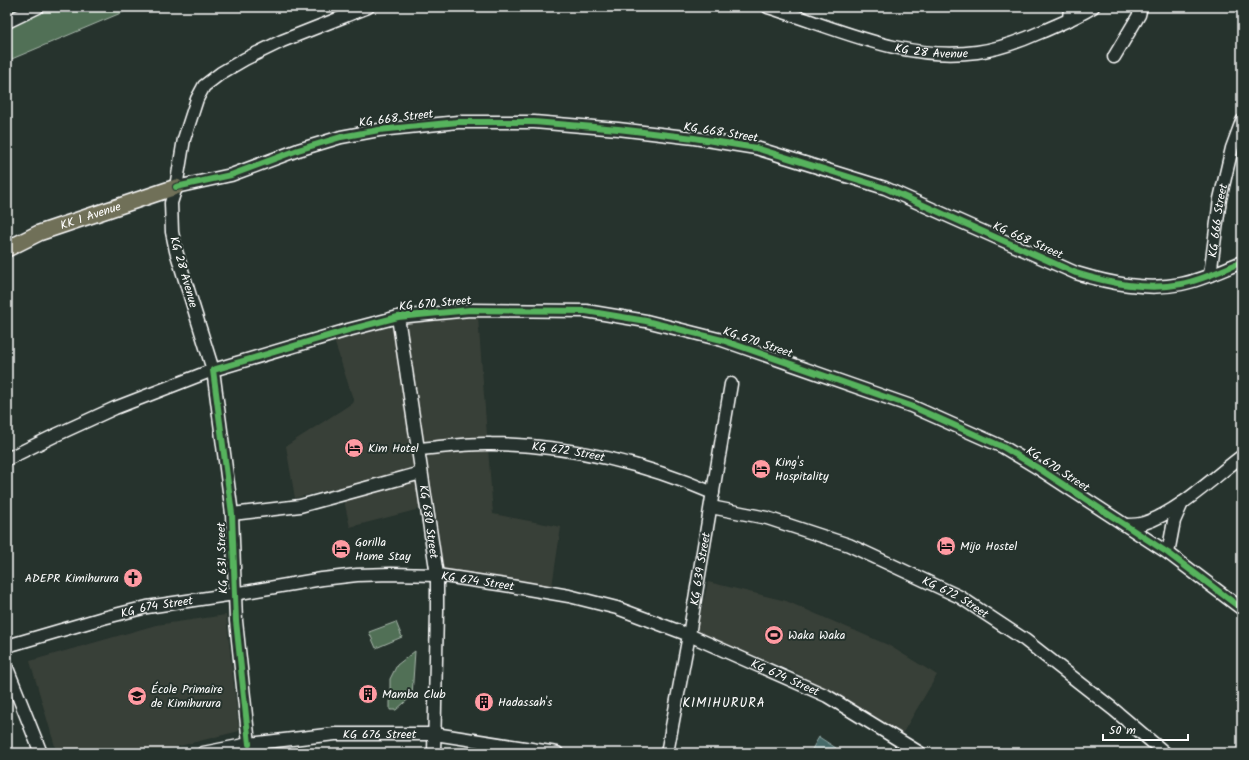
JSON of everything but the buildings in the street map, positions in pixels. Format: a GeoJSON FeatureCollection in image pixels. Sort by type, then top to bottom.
{"type":"FeatureCollection","features":[{"type":"Feature","properties":{"kind":"main road","name":"KK 1 Avenue"},"geometry":{"type":"LineString","coordinates":[[7,249],[39,233],[176,187]]}},
{"type":"Feature","properties":{"kind":"street"},"geometry":{"type":"LineString","coordinates":[[7,22],[38,7]]}},
{"type":"Feature","properties":{"kind":"street","name":"KG 28 Avenue"},"geometry":{"type":"LineString","coordinates":[[213,370],[173,238],[171,203],[176,187],[184,139],[197,99],[204,86],[221,73],[245,59],[289,38],[368,7]]}},
{"type":"Feature","properties":{"kind":"street","name":"KG 28 Avenue"},"geometry":{"type":"LineString","coordinates":[[768,7],[884,46],[928,53],[978,52],[1020,41],[1081,15],[1093,7]]}},
{"type":"Feature","properties":{"kind":"street"},"geometry":{"type":"LineString","coordinates":[[1069,20],[1070,7]]}},
{"type":"Feature","properties":{"kind":"street"},"geometry":{"type":"LineString","coordinates":[[1114,57],[1139,15],[1141,7]]}},
{"type":"Feature","properties":{"kind":"street","name":"KG 666 Street"},"geometry":{"type":"LineString","coordinates":[[1210,275],[1220,199],[1232,148],[1242,121]]}},
{"type":"Feature","properties":{"kind":"street","name":"KG 668 Street"},"geometry":{"type":"LineString","coordinates":[[176,187],[232,175],[298,150],[341,137],[379,130],[458,122],[534,122],[618,129],[694,138],[756,148],[885,188],[1076,273],[1100,280],[1123,284],[1167,286],[1192,281],[1242,262]]}},
{"type":"Feature","properties":{"kind":"street","name":"KG 670 Street"},"geometry":{"type":"LineString","coordinates":[[213,370],[348,330],[398,317],[470,310],[586,311],[646,322],[722,340],[912,406],[1003,447],[1168,553],[1242,609]]}},
{"type":"Feature","properties":{"kind":"street","name":"KG 680 Street"},"geometry":{"type":"LineString","coordinates":[[398,317],[418,449],[420,473],[437,575],[434,753]]}},
{"type":"Feature","properties":{"kind":"street"},"geometry":{"type":"LineString","coordinates":[[7,459],[115,408],[213,370]]}},
{"type":"Feature","properties":{"kind":"street","name":"KG 631 Street"},"geometry":{"type":"LineString","coordinates":[[213,370],[232,514],[234,594],[249,744]]}},
{"type":"Feature","properties":{"kind":"street","name":"KG 639 Street"},"geometry":{"type":"LineString","coordinates":[[667,753],[689,635],[731,384]]}},
{"type":"Feature","properties":{"kind":"street","name":"KG 672 Street"},"geometry":{"type":"LineString","coordinates":[[418,449],[491,444],[560,449],[586,453],[648,468],[713,493]]}},
{"type":"Feature","properties":{"kind":"street"},"geometry":{"type":"LineString","coordinates":[[1126,525],[1143,524],[1155,519],[1182,503],[1242,456]]}},
{"type":"Feature","properties":{"kind":"street"},"geometry":{"type":"LineString","coordinates":[[232,514],[300,506],[420,473]]}},
{"type":"Feature","properties":{"kind":"street"},"geometry":{"type":"LineString","coordinates":[[1168,553],[1174,521],[1182,503]]}},
{"type":"Feature","properties":{"kind":"street","name":"KG 672 Street"},"geometry":{"type":"LineString","coordinates":[[711,507],[767,518],[849,545],[960,597],[1024,640],[1113,709],[1165,753]]}},
{"type":"Feature","properties":{"kind":"street","name":"KG 674 Street"},"geometry":{"type":"LineString","coordinates":[[7,646],[103,618],[147,607],[234,594],[322,578],[391,574],[437,575],[569,596],[617,608],[689,635],[826,696],[920,753]]}},
{"type":"Feature","properties":{"kind":"street"},"geometry":{"type":"LineString","coordinates":[[7,668],[41,753]]}},
{"type":"Feature","properties":{"kind":"street","name":"KG 676 Street"},"geometry":{"type":"LineString","coordinates":[[203,753],[249,744],[335,734],[435,734],[557,753]]}},
{"type":"Feature","properties":{"kind":"shaded area"},"geometry":{"type":"Polygon","coordinates":[[[478,317],[493,514],[561,527],[552,586],[443,569],[435,505],[350,527],[341,487],[295,498],[286,446],[354,402],[334,340],[409,323],[478,317]]]}},
{"type":"Feature","properties":{"kind":"shaded area"},"geometry":{"type":"Polygon","coordinates":[[[708,582],[786,601],[888,645],[937,675],[902,734],[795,672],[696,632],[708,582]]]}},
{"type":"Feature","properties":{"kind":"shaded area","name":"École Primaire de Kimihurura"},"geometry":{"type":"Polygon","coordinates":[[[226,615],[239,731],[152,753],[57,753],[30,661],[156,625],[226,615]]]}},
{"type":"Feature","properties":{"kind":"green space"},"geometry":{"type":"Polygon","coordinates":[[[7,7],[135,7],[7,61],[7,7]]]}},
{"type":"Feature","properties":{"kind":"green space"},"geometry":{"type":"Polygon","coordinates":[[[396,622],[402,637],[376,648],[369,632],[396,622]]]}},
{"type":"Feature","properties":{"kind":"green space"},"geometry":{"type":"Polygon","coordinates":[[[415,651],[412,696],[396,710],[390,710],[390,679],[397,665],[415,651]]]}},
{"type":"Feature","properties":{"kind":"water"},"geometry":{"type":"Polygon","coordinates":[[[819,737],[836,748],[832,753],[815,753],[811,751],[819,737]]]}},
{"type":"Feature","properties":{"kind":"cycle path"},"geometry":{"type":"LineString","coordinates":[[176,187],[231,175],[298,150],[341,137],[379,130],[458,122],[534,122],[618,129],[694,138],[756,148],[885,188],[1076,273],[1114,283],[1154,287],[1181,284],[1204,277],[1242,262]]}},
{"type":"Feature","properties":{"kind":"cycle path"},"geometry":{"type":"LineString","coordinates":[[249,744],[236,621],[232,514],[213,370],[348,330],[398,317],[470,310],[586,311],[646,321],[722,340],[911,406],[1003,447],[1038,468],[1168,553],[1242,609]]}},
{"type":"Feature","properties":{"kind":"place","name":"Kim Hotel"},"geometry":{"type":"Point","coordinates":[354,448]}},
{"type":"Feature","properties":{"kind":"place","name":"King's Hospitality"},"geometry":{"type":"Point","coordinates":[761,469]}},
{"type":"Feature","properties":{"kind":"place","name":"Mijo Hostel"},"geometry":{"type":"Point","coordinates":[946,546]}},
{"type":"Feature","properties":{"kind":"place","name":"Gorilla Home Stay"},"geometry":{"type":"Point","coordinates":[341,549]}},
{"type":"Feature","properties":{"kind":"place","name":"ADEPR Kimihurura"},"geometry":{"type":"Point","coordinates":[133,578]}},
{"type":"Feature","properties":{"kind":"place","name":"Waka Waka"},"geometry":{"type":"Point","coordinates":[774,635]}},
{"type":"Feature","properties":{"kind":"place","name":"Mamba Club"},"geometry":{"type":"Point","coordinates":[368,694]}},
{"type":"Feature","properties":{"kind":"place","name":"École Primaire de Kimihurura"},"geometry":{"type":"Point","coordinates":[137,696]}},
{"type":"Feature","properties":{"kind":"place","name":"Hadassah's"},"geometry":{"type":"Point","coordinates":[484,702]}},
{"type":"Feature","properties":{"kind":"district","name":"KIMIHURURA"},"geometry":{"type":"Point","coordinates":[724,702]}}]}
